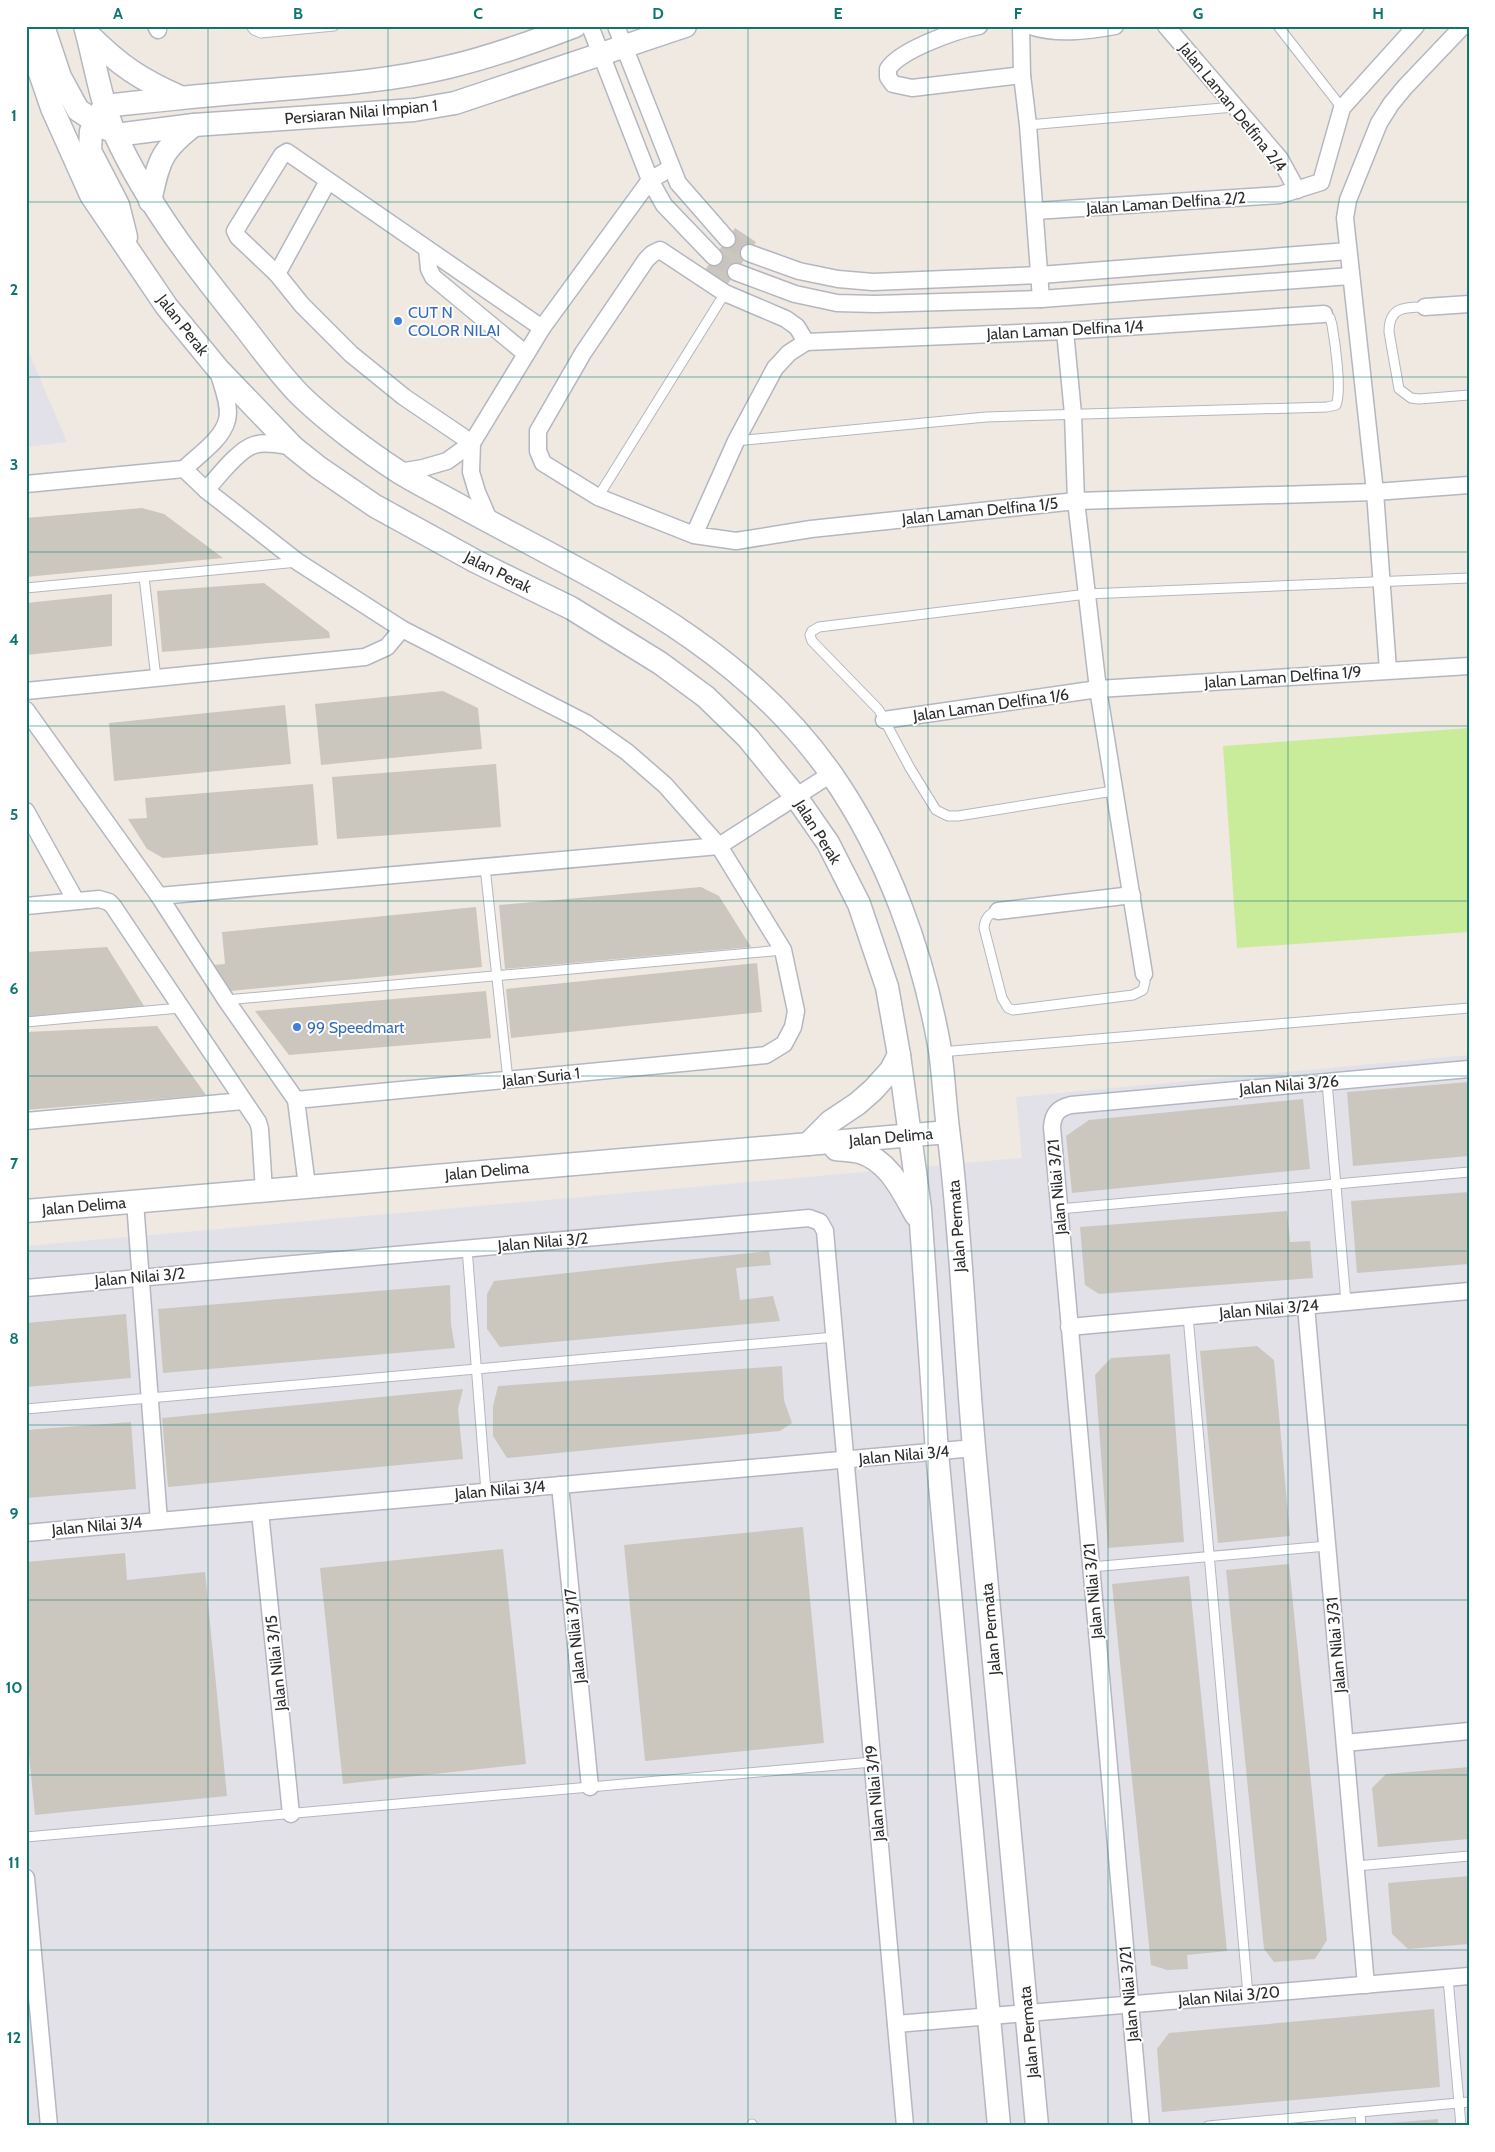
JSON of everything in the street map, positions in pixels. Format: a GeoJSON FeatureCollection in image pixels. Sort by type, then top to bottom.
{"type":"FeatureCollection","features":[{"type":"Feature","properties":{"kind":"main road"},"geometry":{"type":"LineString","coordinates":[[43,26],[60,78],[78,110],[100,114]]}},
{"type":"Feature","properties":{"kind":"main road","name":"Persiaran Nilai Impian 1"},"geometry":{"type":"LineString","coordinates":[[100,114],[181,97],[344,84],[395,77],[448,67],[518,47],[575,26]]}},
{"type":"Feature","properties":{"kind":"main road","name":"Persiaran Nilai Impian 1"},"geometry":{"type":"LineString","coordinates":[[116,135],[194,125],[414,110],[455,103],[601,55],[620,36],[685,26]]}},
{"type":"Feature","properties":{"kind":"main road"},"geometry":{"type":"LineString","coordinates":[[86,30],[100,114],[116,135],[150,201],[179,245],[300,395],[346,433],[399,472],[590,575],[683,630],[733,668],[776,707],[810,745],[863,823],[893,886],[922,973],[940,1052],[948,1132]]}},
{"type":"Feature","properties":{"kind":"main road"},"geometry":{"type":"LineString","coordinates":[[86,30],[108,55],[133,74],[181,97]]}},
{"type":"Feature","properties":{"kind":"main road","name":"Jalan Perak"},"geometry":{"type":"LineString","coordinates":[[26,32],[52,108],[91,195],[167,307],[218,369],[293,447],[318,467],[375,506],[475,561],[571,608],[660,663],[706,697],[748,738],[796,796],[828,843],[859,904],[887,987],[910,1136]]}},
{"type":"Feature","properties":{"kind":"main road"},"geometry":{"type":"LineString","coordinates":[[100,114],[91,131],[90,151],[118,205],[130,255]]}},
{"type":"Feature","properties":{"kind":"main road"},"geometry":{"type":"LineString","coordinates":[[150,201],[159,163],[178,137],[194,125]]}},
{"type":"Feature","properties":{"kind":"main road"},"geometry":{"type":"LineString","coordinates":[[808,1144],[830,1122],[857,1104],[873,1090],[891,1070],[899,1055]]}},
{"type":"Feature","properties":{"kind":"main road","name":"Jalan Delima"},"geometry":{"type":"LineString","coordinates":[[26,1211],[948,1132]]}},
{"type":"Feature","properties":{"kind":"main road","name":"Jalan Permata"},"geometry":{"type":"LineString","coordinates":[[948,1132],[953,1171],[974,1448],[1037,2126]]}},
{"type":"Feature","properties":{"kind":"main road"},"geometry":{"type":"LineString","coordinates":[[910,1136],[920,1222],[937,1452],[999,2126]]}},
{"type":"Feature","properties":{"kind":"main road"},"geometry":{"type":"LineString","coordinates":[[808,1144],[860,1152],[882,1164],[897,1180],[920,1222]]}},
{"type":"Feature","properties":{"kind":"street"},"geometry":{"type":"LineString","coordinates":[[590,26],[650,180],[664,205],[714,257]]}},
{"type":"Feature","properties":{"kind":"street"},"geometry":{"type":"LineString","coordinates":[[979,26],[950,34],[900,56],[888,69],[888,77],[894,84],[912,88],[1022,75]]}},
{"type":"Feature","properties":{"kind":"street"},"geometry":{"type":"LineString","coordinates":[[1021,26],[1022,75],[1028,126],[1041,299]]}},
{"type":"Feature","properties":{"kind":"street"},"geometry":{"type":"LineString","coordinates":[[1030,26],[1044,31],[1077,31],[1115,26]]}},
{"type":"Feature","properties":{"kind":"street","name":"Jalan Laman Delfina 2/4"},"geometry":{"type":"LineString","coordinates":[[1166,26],[1280,159],[1297,190]]}},
{"type":"Feature","properties":{"kind":"street"},"geometry":{"type":"LineString","coordinates":[[1342,108],[1416,26]]}},
{"type":"Feature","properties":{"kind":"street"},"geometry":{"type":"LineString","coordinates":[[1388,670],[1375,492],[1345,218],[1348,200],[1379,123],[1391,104],[1463,26]]}},
{"type":"Feature","properties":{"kind":"street"},"geometry":{"type":"LineString","coordinates":[[620,36],[678,183],[727,239]]}},
{"type":"Feature","properties":{"kind":"street","name":"Jalan Laman Delfina 2/2"},"geometry":{"type":"LineString","coordinates":[[1035,211],[1266,196],[1297,190],[1320,182],[1342,108]]}},
{"type":"Feature","properties":{"kind":"street"},"geometry":{"type":"LineString","coordinates":[[472,443],[404,397],[351,354],[302,305],[277,274],[238,237],[235,231],[282,154],[287,152],[542,328]]}},
{"type":"Feature","properties":{"kind":"street"},"geometry":{"type":"LineString","coordinates":[[399,472],[447,461],[472,443],[542,328],[650,180],[671,168]]}},
{"type":"Feature","properties":{"kind":"street"},"geometry":{"type":"LineString","coordinates":[[277,274],[328,181]]}},
{"type":"Feature","properties":{"kind":"street"},"geometry":{"type":"LineString","coordinates":[[427,249],[429,269],[433,277],[526,354]]}},
{"type":"Feature","properties":{"kind":"street","name":"Jalan Laman Delfina 1/5"},"geometry":{"type":"LineString","coordinates":[[725,293],[660,250],[652,254],[646,260],[584,353],[538,430],[538,451],[542,463],[598,498],[694,535],[736,541],[811,529],[1076,500],[1375,492],[1469,485]]}},
{"type":"Feature","properties":{"kind":"street"},"geometry":{"type":"LineString","coordinates":[[749,253],[799,271],[838,280],[873,282],[1040,275],[1348,251]]}},
{"type":"Feature","properties":{"kind":"street"},"geometry":{"type":"LineString","coordinates":[[736,272],[795,294],[837,303],[874,304],[1041,299],[1350,276]]}},
{"type":"Feature","properties":{"kind":"street"},"geometry":{"type":"LineString","coordinates":[[694,535],[736,441],[776,368],[788,353],[806,342],[797,327],[786,319],[725,293]]}},
{"type":"Feature","properties":{"kind":"street"},"geometry":{"type":"LineString","coordinates":[[1425,307],[1469,304]]}},
{"type":"Feature","properties":{"kind":"street","name":"Jalan Laman Delfina 1/4"},"geometry":{"type":"LineString","coordinates":[[806,342],[1064,330],[1324,314]]}},
{"type":"Feature","properties":{"kind":"street"},"geometry":{"type":"LineString","coordinates":[[1064,330],[1073,414],[1076,500],[1098,689],[1144,974]]}},
{"type":"Feature","properties":{"kind":"street"},"geometry":{"type":"LineString","coordinates":[[26,484],[184,469],[222,433],[228,418],[218,369]]}},
{"type":"Feature","properties":{"kind":"street"},"geometry":{"type":"LineString","coordinates":[[472,443],[471,472],[490,522]]}},
{"type":"Feature","properties":{"kind":"street"},"geometry":{"type":"LineString","coordinates":[[206,490],[242,451],[254,445],[270,444],[293,447]]}},
{"type":"Feature","properties":{"kind":"street"},"geometry":{"type":"LineString","coordinates":[[184,469],[206,490],[298,562],[402,629],[586,723],[627,752],[665,785],[719,846],[783,950]]}},
{"type":"Feature","properties":{"kind":"street"},"geometry":{"type":"LineString","coordinates":[[26,691],[365,657],[387,647],[402,629]]}},
{"type":"Feature","properties":{"kind":"street","name":"Jalan Laman Delfina 1/9"},"geometry":{"type":"LineString","coordinates":[[1098,689],[1469,666]]}},
{"type":"Feature","properties":{"kind":"street","name":"Jalan Laman Delfina 1/6"},"geometry":{"type":"LineString","coordinates":[[884,720],[1098,689]]}},
{"type":"Feature","properties":{"kind":"street"},"geometry":{"type":"LineString","coordinates":[[26,710],[159,896],[226,1000],[296,1100],[307,1186]]}},
{"type":"Feature","properties":{"kind":"street"},"geometry":{"type":"LineString","coordinates":[[159,896],[719,846],[831,774]]}},
{"type":"Feature","properties":{"kind":"street"},"geometry":{"type":"LineString","coordinates":[[26,811],[76,902]]}},
{"type":"Feature","properties":{"kind":"street"},"geometry":{"type":"LineString","coordinates":[[998,911],[1132,895]]}},
{"type":"Feature","properties":{"kind":"street"},"geometry":{"type":"LineString","coordinates":[[26,906],[99,900],[109,902],[243,1101],[260,1130],[264,1191]]}},
{"type":"Feature","properties":{"kind":"street","name":"Jalan Suria 1"},"geometry":{"type":"LineString","coordinates":[[296,1100],[766,1055],[784,1044],[793,1027],[796,1011],[783,950]]}},
{"type":"Feature","properties":{"kind":"street","name":"Jalan Nilai 3/26"},"geometry":{"type":"LineString","coordinates":[[1110,1101],[1469,1069]]}},
{"type":"Feature","properties":{"kind":"street"},"geometry":{"type":"LineString","coordinates":[[26,1121],[243,1101]]}},
{"type":"Feature","properties":{"kind":"street","name":"Jalan Nilai 3/21"},"geometry":{"type":"LineString","coordinates":[[1110,1101],[1063,1107],[1056,1112],[1052,1127],[1141,2126]]}},
{"type":"Feature","properties":{"kind":"street"},"geometry":{"type":"LineString","coordinates":[[135,1202],[160,1521]]}},
{"type":"Feature","properties":{"kind":"street","name":"Jalan Nilai 3/2"},"geometry":{"type":"LineString","coordinates":[[26,1288],[815,1219],[824,1226],[825,1232],[846,1460]]}},
{"type":"Feature","properties":{"kind":"street","name":"Jalan Nilai 3/24"},"geometry":{"type":"LineString","coordinates":[[1069,1327],[1469,1291]]}},
{"type":"Feature","properties":{"kind":"street","name":"Jalan Nilai 3/31"},"geometry":{"type":"LineString","coordinates":[[1306,1306],[1366,1985]]}},
{"type":"Feature","properties":{"kind":"street","name":"Jalan Nilai 3/4"},"geometry":{"type":"LineString","coordinates":[[26,1532],[974,1448]]}},
{"type":"Feature","properties":{"kind":"street","name":"Jalan Nilai 3/19"},"geometry":{"type":"LineString","coordinates":[[846,1460],[905,2126]]}},
{"type":"Feature","properties":{"kind":"street","name":"Jalan Nilai 3/17"},"geometry":{"type":"LineString","coordinates":[[560,1485],[590,1787]]}},
{"type":"Feature","properties":{"kind":"street","name":"Jalan Nilai 3/15"},"geometry":{"type":"LineString","coordinates":[[260,1512],[291,1814]]}},
{"type":"Feature","properties":{"kind":"street"},"geometry":{"type":"LineString","coordinates":[[1345,1743],[1469,1731]]}},
{"type":"Feature","properties":{"kind":"street"},"geometry":{"type":"LineString","coordinates":[[26,1878],[49,2126]]}},
{"type":"Feature","properties":{"kind":"street","name":"Jalan Nilai 3/20"},"geometry":{"type":"LineString","coordinates":[[896,2024],[1469,1976]]}},
{"type":"Feature","properties":{"kind":"lane"},"geometry":{"type":"LineString","coordinates":[[251,26],[254,30],[261,33],[334,26]]}},
{"type":"Feature","properties":{"kind":"lane"},"geometry":{"type":"LineString","coordinates":[[1278,26],[1342,108]]}},
{"type":"Feature","properties":{"kind":"lane"},"geometry":{"type":"LineString","coordinates":[[1028,126],[1234,106]]}},
{"type":"Feature","properties":{"kind":"lane"},"geometry":{"type":"LineString","coordinates":[[598,498],[725,293]]}},
{"type":"Feature","properties":{"kind":"lane"},"geometry":{"type":"LineString","coordinates":[[1425,307],[1409,307],[1400,310],[1393,315],[1389,324],[1388,332],[1399,390],[1411,398],[1419,399],[1469,395]]}},
{"type":"Feature","properties":{"kind":"lane"},"geometry":{"type":"LineString","coordinates":[[736,441],[986,417],[1328,407],[1336,405],[1338,400],[1338,382],[1334,332],[1330,318],[1324,314]]}},
{"type":"Feature","properties":{"kind":"lane"},"geometry":{"type":"LineString","coordinates":[[26,588],[298,562]]}},
{"type":"Feature","properties":{"kind":"lane"},"geometry":{"type":"LineString","coordinates":[[144,577],[156,678]]}},
{"type":"Feature","properties":{"kind":"lane"},"geometry":{"type":"LineString","coordinates":[[1113,791],[948,816],[936,810],[879,710],[812,641],[810,635],[812,631],[819,627],[1087,594],[1469,578]]}},
{"type":"Feature","properties":{"kind":"lane"},"geometry":{"type":"LineString","coordinates":[[485,867],[508,1080]]}},
{"type":"Feature","properties":{"kind":"lane"},"geometry":{"type":"LineString","coordinates":[[998,911],[992,912],[987,917],[984,928],[1002,998],[1008,1008],[1013,1010],[1138,994],[1143,990],[1144,974]]}},
{"type":"Feature","properties":{"kind":"lane"},"geometry":{"type":"LineString","coordinates":[[226,1000],[783,950]]}},
{"type":"Feature","properties":{"kind":"lane"},"geometry":{"type":"LineString","coordinates":[[26,1022],[180,1008]]}},
{"type":"Feature","properties":{"kind":"lane"},"geometry":{"type":"LineString","coordinates":[[940,1052],[1469,1008]]}},
{"type":"Feature","properties":{"kind":"lane"},"geometry":{"type":"LineString","coordinates":[[1327,1082],[1346,1302]]}},
{"type":"Feature","properties":{"kind":"lane"},"geometry":{"type":"LineString","coordinates":[[1059,1209],[1469,1172]]}},
{"type":"Feature","properties":{"kind":"lane"},"geometry":{"type":"LineString","coordinates":[[467,1248],[486,1492]]}},
{"type":"Feature","properties":{"kind":"lane"},"geometry":{"type":"LineString","coordinates":[[1188,1316],[1248,1994]]}},
{"type":"Feature","properties":{"kind":"lane"},"geometry":{"type":"LineString","coordinates":[[26,1409],[835,1337]]}},
{"type":"Feature","properties":{"kind":"lane"},"geometry":{"type":"LineString","coordinates":[[1091,1567],[1328,1546]]}},
{"type":"Feature","properties":{"kind":"lane"},"geometry":{"type":"LineString","coordinates":[[26,1837],[872,1762]]}},
{"type":"Feature","properties":{"kind":"lane"},"geometry":{"type":"LineString","coordinates":[[1356,1866],[1469,1856]]}},
{"type":"Feature","properties":{"kind":"lane"},"geometry":{"type":"LineString","coordinates":[[1448,1978],[1461,2126]]}},
{"type":"Feature","properties":{"kind":"lane"},"geometry":{"type":"LineString","coordinates":[[1208,2126],[1469,2102]]}},
{"type":"Feature","properties":{"kind":"lane"},"geometry":{"type":"LineString","coordinates":[[1360,2112],[1361,2126]]}},
{"type":"Feature","properties":{"kind":"shaded area"},"geometry":{"type":"Polygon","coordinates":[[[26,346],[67,442],[26,447],[26,346]]]}},
{"type":"Feature","properties":{"kind":"shaded area"},"geometry":{"type":"Polygon","coordinates":[[[1469,1055],[1469,2126],[26,2126],[26,1246],[1022,1158],[1016,1097],[1469,1055]]]}},
{"type":"Feature","properties":{"kind":"green space"},"geometry":{"type":"Polygon","coordinates":[[[1469,728],[1469,932],[1237,948],[1223,746],[1469,728]]]}},
{"type":"Feature","properties":{"kind":"building"},"geometry":{"type":"Polygon","coordinates":[[[735,228],[756,242],[727,285],[705,270],[735,228]]]}},
{"type":"Feature","properties":{"kind":"building"},"geometry":{"type":"Polygon","coordinates":[[[142,508],[164,514],[223,558],[26,577],[26,518],[142,508]]]}},
{"type":"Feature","properties":{"kind":"building"},"geometry":{"type":"Polygon","coordinates":[[[264,583],[329,632],[330,638],[162,652],[157,591],[264,583]]]}},
{"type":"Feature","properties":{"kind":"building"},"geometry":{"type":"Polygon","coordinates":[[[112,594],[112,646],[26,655],[26,603],[112,594]]]}},
{"type":"Feature","properties":{"kind":"building"},"geometry":{"type":"Polygon","coordinates":[[[443,691],[478,708],[482,749],[321,765],[315,704],[443,691]]]}},
{"type":"Feature","properties":{"kind":"building"},"geometry":{"type":"Polygon","coordinates":[[[285,705],[291,764],[114,781],[109,723],[285,705]]]}},
{"type":"Feature","properties":{"kind":"building"},"geometry":{"type":"Polygon","coordinates":[[[496,764],[501,827],[337,839],[332,777],[496,764]]]}},
{"type":"Feature","properties":{"kind":"building"},"geometry":{"type":"Polygon","coordinates":[[[313,784],[318,845],[163,858],[147,849],[128,819],[147,818],[145,798],[313,784]]]}},
{"type":"Feature","properties":{"kind":"building"},"geometry":{"type":"Polygon","coordinates":[[[701,887],[719,896],[751,947],[505,969],[499,905],[701,887]]]}},
{"type":"Feature","properties":{"kind":"building"},"geometry":{"type":"Polygon","coordinates":[[[476,907],[482,967],[230,991],[212,965],[225,964],[222,932],[476,907]]]}},
{"type":"Feature","properties":{"kind":"building"},"geometry":{"type":"Polygon","coordinates":[[[107,947],[146,1009],[26,1020],[26,952],[107,947]]]}},
{"type":"Feature","properties":{"kind":"building"},"geometry":{"type":"Polygon","coordinates":[[[757,963],[762,1012],[511,1038],[506,989],[757,963]]]}},
{"type":"Feature","properties":{"kind":"building"},"geometry":{"type":"Polygon","coordinates":[[[486,991],[491,1038],[289,1055],[255,1011],[486,991]]]}},
{"type":"Feature","properties":{"kind":"building"},"geometry":{"type":"Polygon","coordinates":[[[157,1026],[206,1095],[26,1110],[26,1032],[157,1026]]]}},
{"type":"Feature","properties":{"kind":"building"},"geometry":{"type":"Polygon","coordinates":[[[1469,1082],[1469,1156],[1353,1166],[1347,1092],[1469,1082]]]}},
{"type":"Feature","properties":{"kind":"building"},"geometry":{"type":"Polygon","coordinates":[[[1303,1099],[1310,1169],[1072,1193],[1066,1136],[1089,1120],[1303,1099]]]}},
{"type":"Feature","properties":{"kind":"building"},"geometry":{"type":"Polygon","coordinates":[[[1469,1192],[1469,1264],[1357,1273],[1351,1201],[1469,1192]]]}},
{"type":"Feature","properties":{"kind":"building"},"geometry":{"type":"Polygon","coordinates":[[[1287,1211],[1290,1242],[1310,1241],[1313,1278],[1099,1294],[1085,1285],[1080,1227],[1287,1211]]]}},
{"type":"Feature","properties":{"kind":"building"},"geometry":{"type":"Polygon","coordinates":[[[769,1251],[771,1265],[736,1268],[740,1300],[773,1296],[780,1321],[500,1347],[487,1329],[487,1294],[494,1281],[769,1251]]]}},
{"type":"Feature","properties":{"kind":"building"},"geometry":{"type":"Polygon","coordinates":[[[450,1285],[451,1324],[455,1348],[163,1373],[158,1309],[450,1285]]]}},
{"type":"Feature","properties":{"kind":"building"},"geometry":{"type":"Polygon","coordinates":[[[126,1314],[131,1378],[26,1387],[26,1323],[126,1314]]]}},
{"type":"Feature","properties":{"kind":"building"},"geometry":{"type":"Polygon","coordinates":[[[1257,1346],[1274,1360],[1290,1536],[1218,1543],[1200,1351],[1257,1346]]]}},
{"type":"Feature","properties":{"kind":"building"},"geometry":{"type":"Polygon","coordinates":[[[1170,1354],[1184,1542],[1108,1548],[1095,1375],[1111,1358],[1170,1354]]]}},
{"type":"Feature","properties":{"kind":"building"},"geometry":{"type":"Polygon","coordinates":[[[782,1366],[784,1400],[792,1423],[780,1431],[507,1458],[493,1436],[493,1406],[498,1386],[782,1366]]]}},
{"type":"Feature","properties":{"kind":"building"},"geometry":{"type":"Polygon","coordinates":[[[463,1389],[458,1409],[463,1459],[168,1487],[162,1418],[463,1389]]]}},
{"type":"Feature","properties":{"kind":"building"},"geometry":{"type":"Polygon","coordinates":[[[131,1422],[136,1489],[26,1498],[26,1430],[131,1422]]]}},
{"type":"Feature","properties":{"kind":"building"},"geometry":{"type":"Polygon","coordinates":[[[803,1527],[824,1743],[645,1761],[624,1545],[803,1527]]]}},
{"type":"Feature","properties":{"kind":"building"},"geometry":{"type":"Polygon","coordinates":[[[503,1549],[526,1764],[343,1784],[320,1568],[503,1549]]]}},
{"type":"Feature","properties":{"kind":"building"},"geometry":{"type":"Polygon","coordinates":[[[125,1553],[127,1580],[205,1572],[227,1796],[35,1815],[26,1725],[26,1562],[125,1553]]]}},
{"type":"Feature","properties":{"kind":"building"},"geometry":{"type":"Polygon","coordinates":[[[1289,1564],[1327,1940],[1315,1959],[1274,1962],[1264,1949],[1226,1570],[1289,1564]]]}},
{"type":"Feature","properties":{"kind":"building"},"geometry":{"type":"Polygon","coordinates":[[[1189,1576],[1227,1951],[1187,1955],[1188,1969],[1167,1970],[1151,1965],[1112,1584],[1189,1576]]]}},
{"type":"Feature","properties":{"kind":"building"},"geometry":{"type":"Polygon","coordinates":[[[1469,1767],[1469,1839],[1378,1847],[1372,1788],[1386,1774],[1469,1767]]]}},
{"type":"Feature","properties":{"kind":"building"},"geometry":{"type":"Polygon","coordinates":[[[1469,1876],[1469,1944],[1408,1949],[1392,1934],[1388,1883],[1469,1876]]]}},
{"type":"Feature","properties":{"kind":"building"},"geometry":{"type":"Polygon","coordinates":[[[1434,2009],[1440,2087],[1162,2112],[1157,2049],[1169,2033],[1434,2009]]]}},
{"type":"Feature","properties":{"kind":"building"},"geometry":{"type":"Polygon","coordinates":[[[1438,2119],[1438,2126],[1377,2126],[1377,2124],[1438,2119]]]}},
{"type":"Feature","properties":{"kind":"tunnel"},"geometry":{"type":"LineString","coordinates":[[727,239],[749,253]]}},
{"type":"Feature","properties":{"kind":"tunnel"},"geometry":{"type":"LineString","coordinates":[[714,257],[736,272]]}},
{"type":"Feature","properties":{"kind":"place","name":"CUT N COLOR NILAI"},"geometry":{"type":"Point","coordinates":[398,321]}},
{"type":"Feature","properties":{"kind":"place","name":"99 Speedmart"},"geometry":{"type":"Point","coordinates":[297,1027]}}]}
